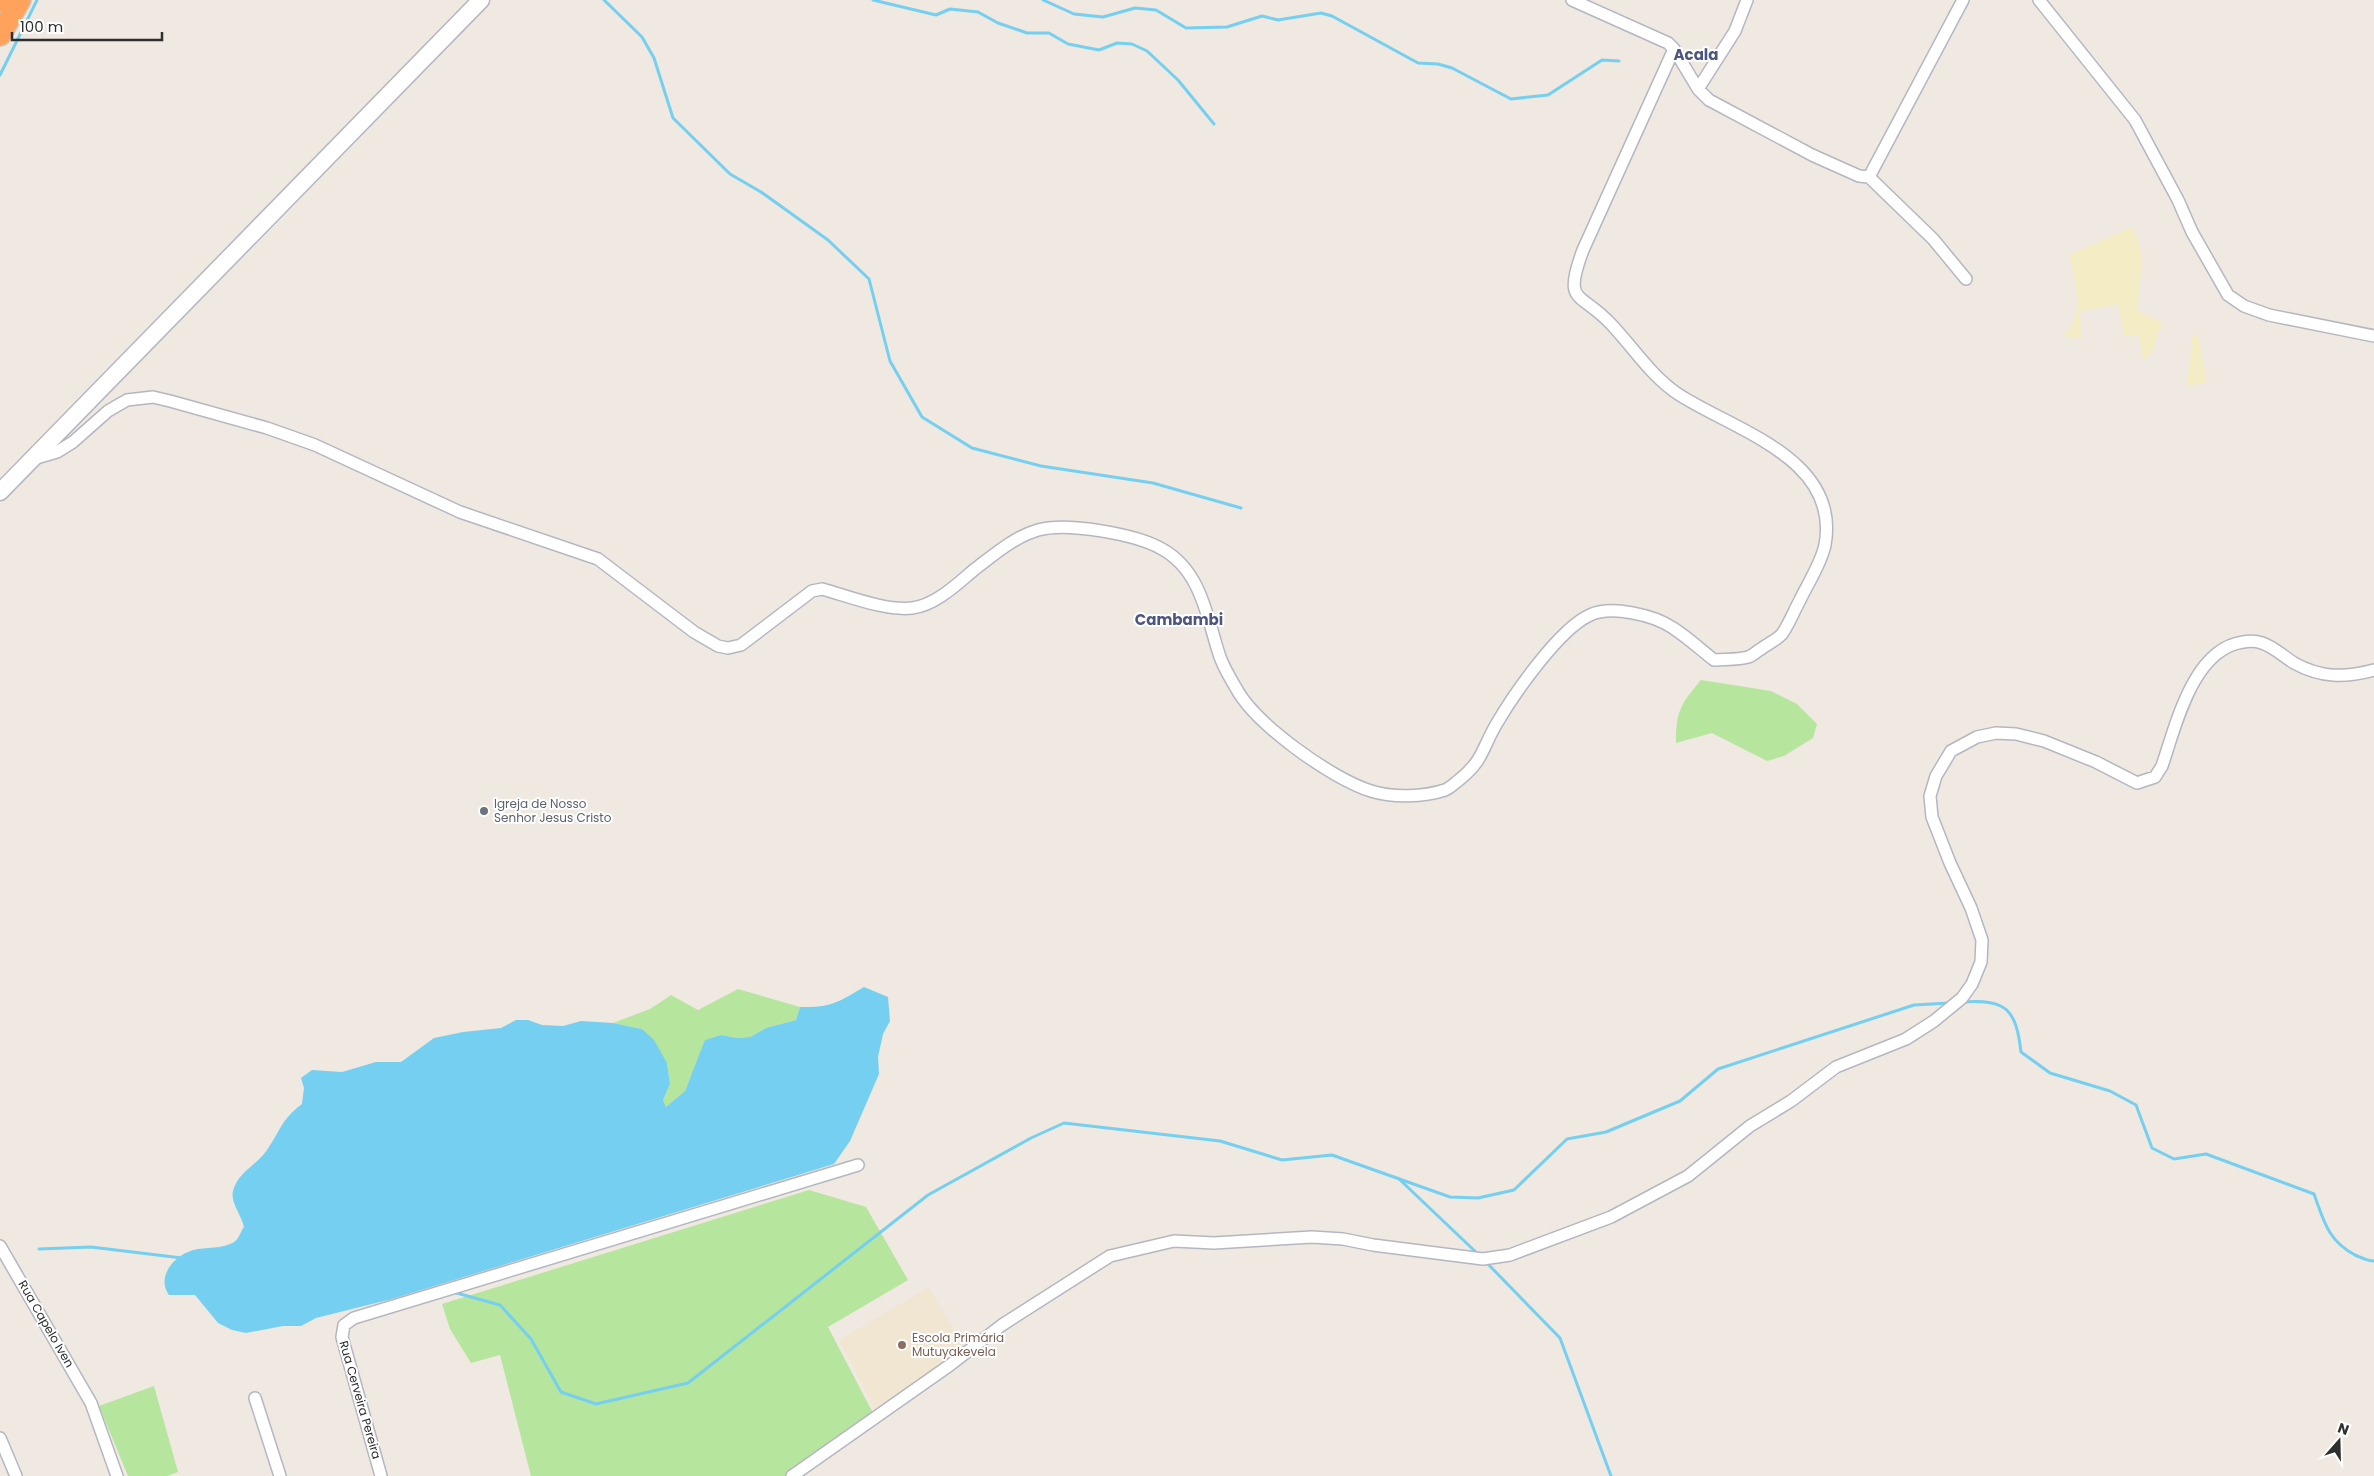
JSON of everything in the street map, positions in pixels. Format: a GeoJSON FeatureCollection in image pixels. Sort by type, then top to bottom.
{"type":"FeatureCollection","features":[{"type":"Feature","properties":{"kind":"highway"},"geometry":{"type":"LineString","coordinates":[[0,35],[20,0]]}},
{"type":"Feature","properties":{"kind":"street"},"geometry":{"type":"LineString","coordinates":[[0,492],[481,0]]}},
{"type":"Feature","properties":{"kind":"street"},"geometry":{"type":"LineString","coordinates":[[1572,0],[1668,43],[1674,49],[1698,89],[1709,100],[1792,145],[1859,176],[1869,177],[1933,239],[1966,279]]}},
{"type":"Feature","properties":{"kind":"street"},"geometry":{"type":"LineString","coordinates":[[1698,89],[1735,32],[1747,0]]}},
{"type":"Feature","properties":{"kind":"street"},"geometry":{"type":"LineString","coordinates":[[1869,177],[1963,0]]}},
{"type":"Feature","properties":{"kind":"street"},"geometry":{"type":"LineString","coordinates":[[2039,0],[2135,120],[2178,200],[2192,232],[2228,295],[2244,306],[2268,315],[2374,336]]}},
{"type":"Feature","properties":{"kind":"street"},"geometry":{"type":"LineString","coordinates":[[32,460],[57,452],[73,442],[108,411],[127,400],[153,397],[179,403],[267,428],[315,445],[460,512],[598,559],[694,632],[718,646],[728,648],[740,645],[812,591],[822,589],[873,603],[899,608],[913,608],[926,604],[940,596],[1005,546],[1039,530],[1061,528],[1130,536],[1164,550],[1188,571],[1197,585],[1222,661],[1232,682],[1246,706],[1269,729],[1329,770],[1372,792],[1400,796],[1448,789],[1474,768],[1509,704],[1544,658],[1568,630],[1591,614],[1628,612],[1651,618],[1672,627],[1714,660],[1748,657],[1781,635],[1820,560],[1825,546],[1825,509],[1815,488],[1799,468],[1779,450],[1749,431],[1718,417],[1677,394],[1645,365],[1604,316],[1578,298],[1574,292],[1576,270],[1583,250],[1674,49]]}},
{"type":"Feature","properties":{"kind":"street"},"geometry":{"type":"LineString","coordinates":[[792,1476],[950,1365],[1002,1325],[1110,1256],[1174,1241],[1214,1243],[1312,1237],[1343,1238],[1373,1245],[1483,1259],[1510,1255],[1611,1217],[1688,1176],[1750,1126],[1791,1101],[1836,1067],[1906,1039],[1927,1026],[1962,998],[1972,984],[1981,962],[1982,940],[1971,908],[1950,863],[1932,817],[1930,796],[1936,776],[1951,751],[1977,737],[1996,733],[2016,734],[2044,741],[2070,751],[2137,783],[2146,782],[2155,777],[2162,766],[2194,682],[2208,660],[2222,649],[2237,643],[2260,642],[2315,673],[2334,677],[2352,676],[2374,670]]}},
{"type":"Feature","properties":{"kind":"street","name":"Rua Cerveira Pereira"},"geometry":{"type":"LineString","coordinates":[[381,1476],[342,1337],[344,1325],[362,1316],[858,1165]]}},
{"type":"Feature","properties":{"kind":"street","name":"Rua Capelo Iven"},"geometry":{"type":"LineString","coordinates":[[0,1246],[91,1403],[117,1476]]}},
{"type":"Feature","properties":{"kind":"street"},"geometry":{"type":"LineString","coordinates":[[255,1398],[280,1476]]}},
{"type":"Feature","properties":{"kind":"street"},"geometry":{"type":"LineString","coordinates":[[0,1438],[16,1476]]}},
{"type":"Feature","properties":{"kind":"shaded area","name":"Escola Primária Mutuyakevela"},"geometry":{"type":"Polygon","coordinates":[[[929,1287],[965,1350],[875,1409],[839,1340],[929,1287]]]}},
{"type":"Feature","properties":{"kind":"green space"},"geometry":{"type":"Polygon","coordinates":[[[1701,680],[1771,691],[1797,704],[1817,724],[1813,738],[1784,756],[1767,761],[1712,733],[1676,743],[1677,723],[1681,708],[1701,680]]]}},
{"type":"Feature","properties":{"kind":"green space"},"geometry":{"type":"Polygon","coordinates":[[[738,989],[800,1007],[796,1020],[766,1028],[750,1037],[737,1038],[721,1035],[706,1040],[685,1091],[665,1108],[663,1100],[670,1084],[667,1063],[642,1029],[613,1023],[650,1009],[671,995],[698,1010],[738,989]]]}},
{"type":"Feature","properties":{"kind":"green space"},"geometry":{"type":"Polygon","coordinates":[[[809,1190],[866,1207],[908,1280],[828,1327],[875,1417],[792,1476],[531,1476],[500,1355],[471,1363],[450,1329],[442,1304],[809,1190]]]}},
{"type":"Feature","properties":{"kind":"green space"},"geometry":{"type":"Polygon","coordinates":[[[154,1386],[178,1472],[167,1476],[128,1476],[99,1406],[154,1386]]]}},
{"type":"Feature","properties":{"kind":"sand"},"geometry":{"type":"Polygon","coordinates":[[[2132,227],[2142,260],[2138,311],[2163,322],[2151,354],[2143,360],[2139,336],[2124,336],[2118,304],[2080,311],[2081,338],[2062,336],[2070,327],[2077,308],[2076,288],[2069,255],[2132,227]]]}},
{"type":"Feature","properties":{"kind":"sand"},"geometry":{"type":"Polygon","coordinates":[[[2192,335],[2199,337],[2207,382],[2187,386],[2192,335]]]}},
{"type":"Feature","properties":{"kind":"water"},"geometry":{"type":"Polygon","coordinates":[[[864,987],[888,997],[890,1021],[883,1034],[878,1057],[879,1074],[850,1141],[834,1164],[392,1299],[316,1318],[301,1326],[283,1326],[246,1333],[232,1330],[218,1323],[195,1295],[169,1295],[166,1289],[165,1276],[176,1259],[193,1250],[225,1246],[237,1239],[244,1227],[233,1200],[235,1184],[263,1156],[285,1121],[302,1104],[304,1088],[301,1078],[312,1070],[342,1072],[376,1062],[401,1062],[434,1038],[463,1032],[501,1028],[516,1020],[528,1020],[542,1025],[563,1026],[581,1021],[613,1023],[642,1029],[654,1040],[667,1063],[670,1084],[663,1100],[666,1107],[685,1091],[705,1040],[721,1035],[737,1038],[750,1037],[766,1028],[796,1020],[800,1007],[834,1003],[864,987]]]}},
{"type":"Feature","properties":{"kind":"waterway"},"geometry":{"type":"LineString","coordinates":[[0,75],[37,0]]}},
{"type":"Feature","properties":{"kind":"waterway"},"geometry":{"type":"LineString","coordinates":[[604,0],[642,37],[654,58],[673,118],[730,174],[761,192],[828,240],[869,279],[890,361],[922,417],[972,448],[1041,466],[1153,483],[1241,508]]}},
{"type":"Feature","properties":{"kind":"waterway"},"geometry":{"type":"LineString","coordinates":[[873,0],[936,15],[950,9],[978,12],[998,23],[1027,33],[1049,33],[1068,44],[1099,50],[1117,43],[1132,44],[1147,51],[1178,80],[1214,124]]}},
{"type":"Feature","properties":{"kind":"waterway"},"geometry":{"type":"LineString","coordinates":[[1043,0],[1074,14],[1103,17],[1135,8],[1156,10],[1186,28],[1227,27],[1262,16],[1278,20],[1321,13],[1332,16],[1418,63],[1438,64],[1452,68],[1511,99],[1548,95],[1602,60],[1619,61]]}},
{"type":"Feature","properties":{"kind":"waterway"},"geometry":{"type":"LineString","coordinates":[[1964,1002],[1990,1003],[2000,1005],[2007,1010],[2016,1026],[2021,1052],[2050,1073],[2110,1091],[2136,1105],[2152,1148],[2174,1159],[2206,1154],[2314,1194],[2333,1237],[2355,1255],[2374,1261]]}},
{"type":"Feature","properties":{"kind":"waterway"},"geometry":{"type":"LineString","coordinates":[[453,1292],[500,1305],[531,1339],[561,1392],[596,1404],[688,1383],[928,1195],[1031,1138],[1064,1123],[1220,1141],[1282,1160],[1332,1155],[1450,1197],[1478,1198],[1514,1190],[1567,1139],[1606,1132],[1680,1101],[1718,1069],[1914,1005],[1950,1003]]}},
{"type":"Feature","properties":{"kind":"waterway"},"geometry":{"type":"LineString","coordinates":[[1398,1178],[1479,1255]]}},
{"type":"Feature","properties":{"kind":"waterway"},"geometry":{"type":"LineString","coordinates":[[39,1249],[91,1247],[182,1258]]}},
{"type":"Feature","properties":{"kind":"waterway"},"geometry":{"type":"LineString","coordinates":[[1485,1261],[1560,1338],[1611,1476]]}},
{"type":"Feature","properties":{"kind":"place","name":"Igreja de Nosso Senhor Jesus Cristo"},"geometry":{"type":"Point","coordinates":[484,811]}},
{"type":"Feature","properties":{"kind":"place","name":"Escola Primária Mutuyakevela"},"geometry":{"type":"Point","coordinates":[902,1345]}},
{"type":"Feature","properties":{"kind":"district","name":"Acala"},"geometry":{"type":"Point","coordinates":[1696,55]}},
{"type":"Feature","properties":{"kind":"district","name":"Cambambi"},"geometry":{"type":"Point","coordinates":[1179,620]}}]}
